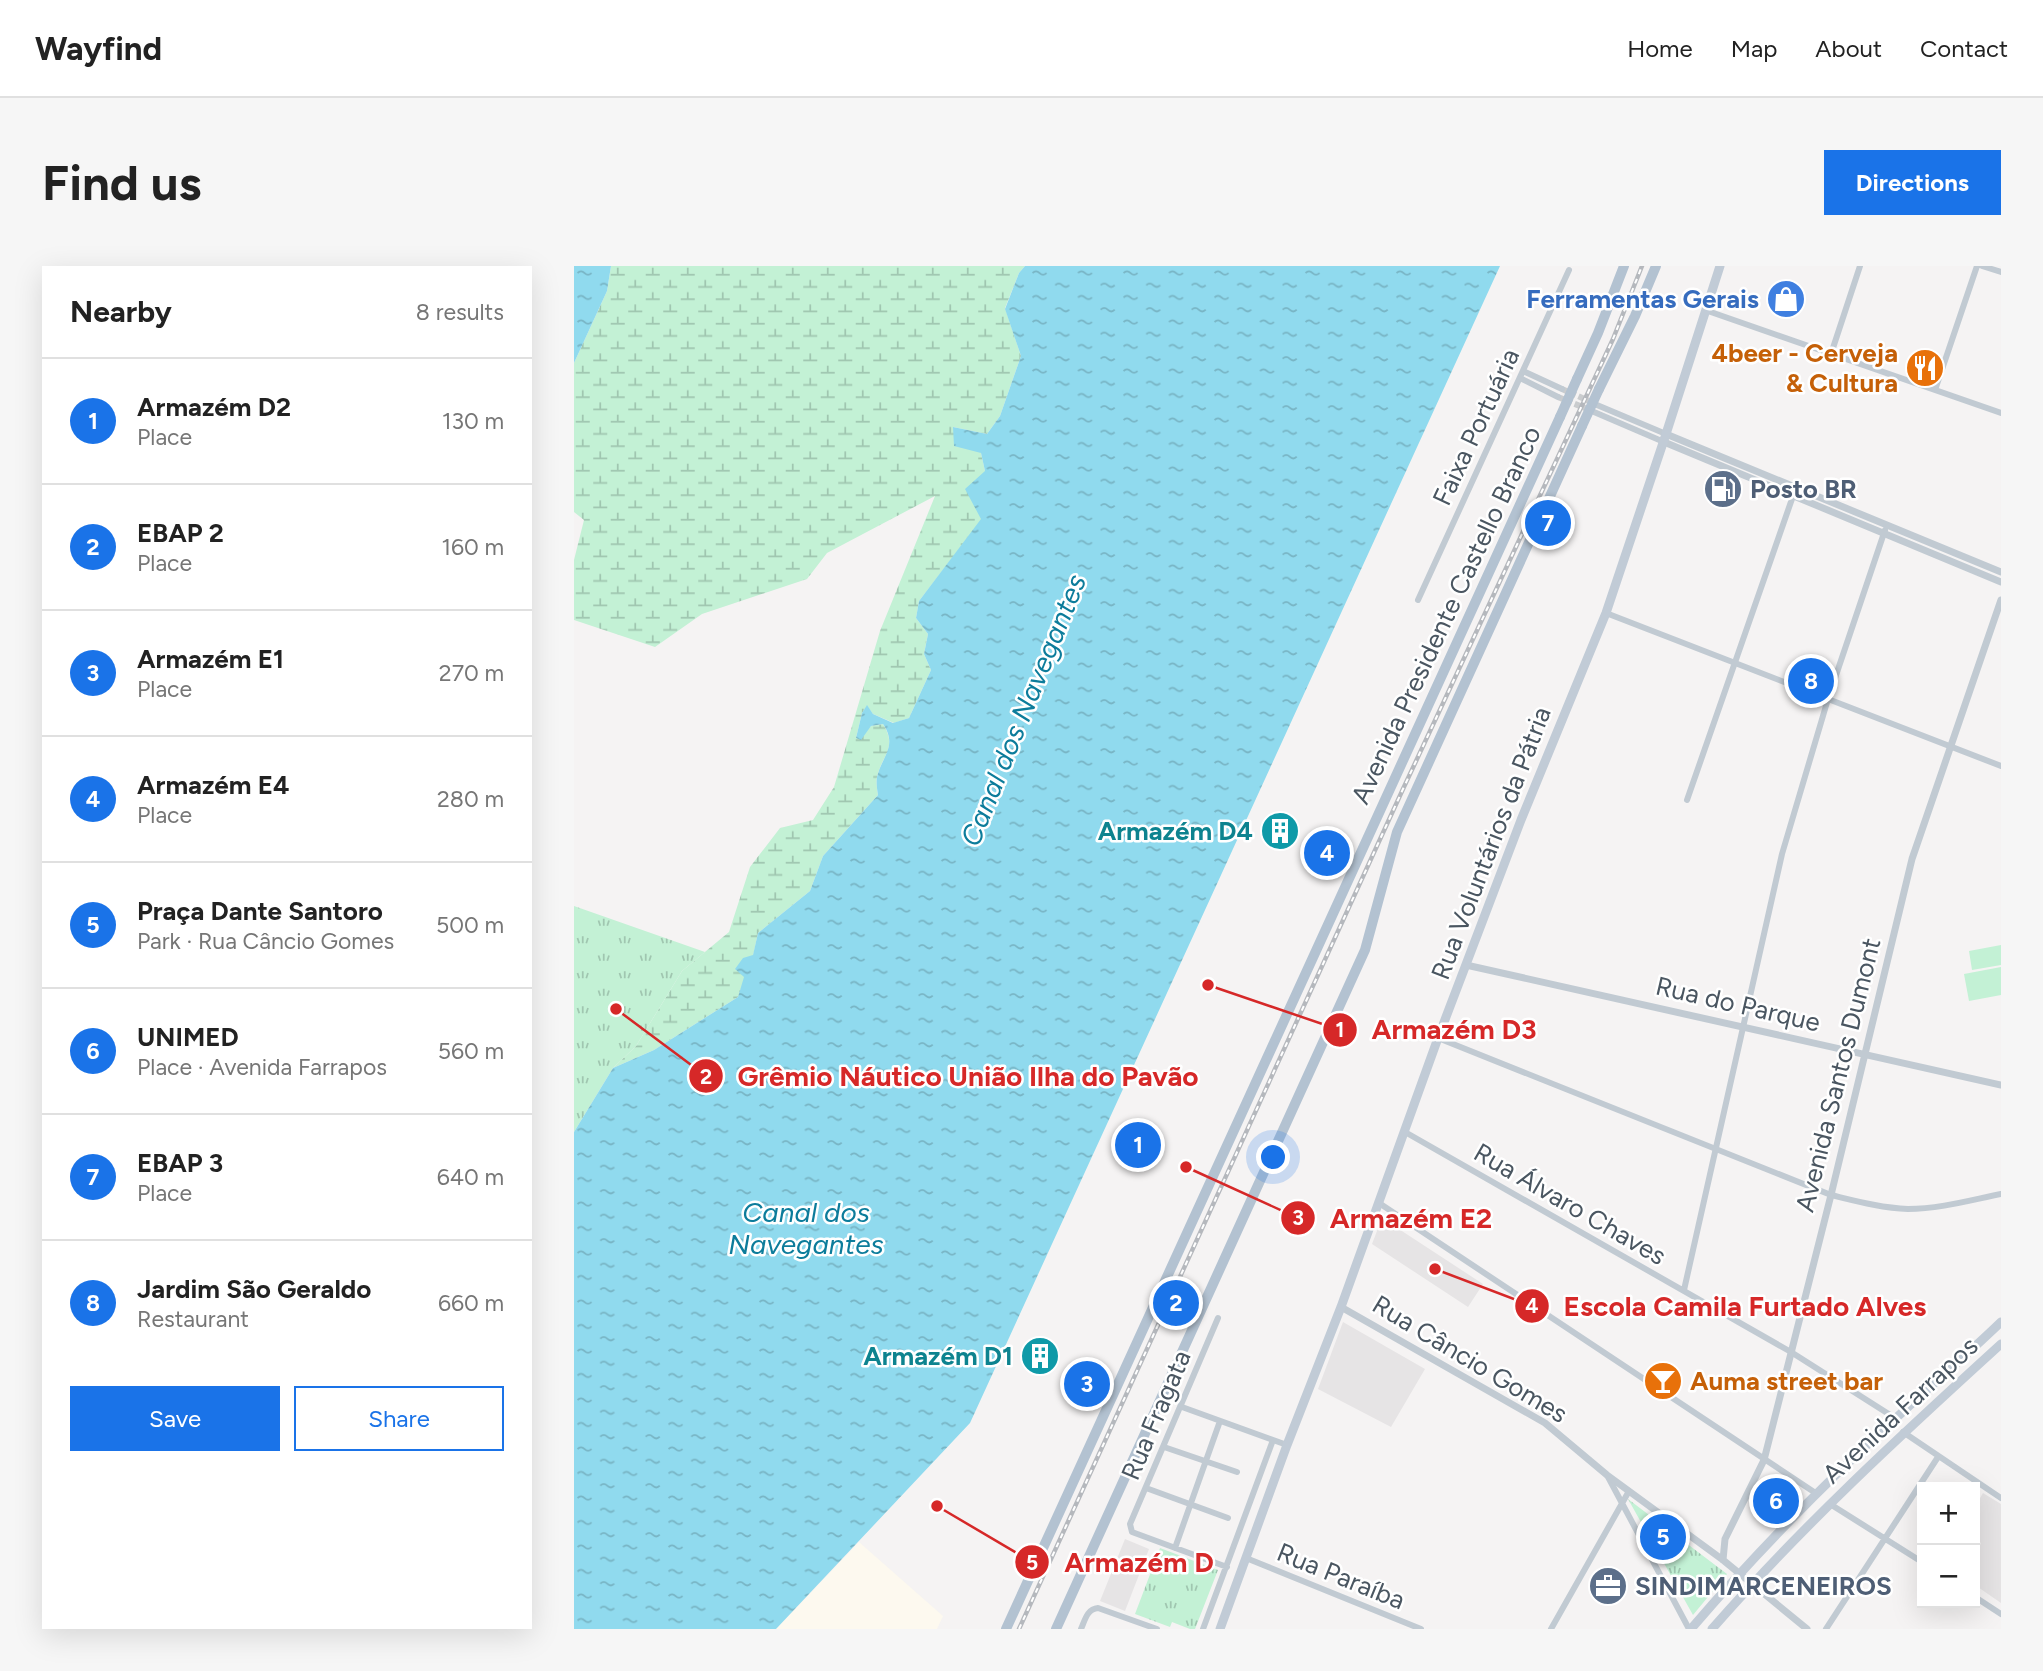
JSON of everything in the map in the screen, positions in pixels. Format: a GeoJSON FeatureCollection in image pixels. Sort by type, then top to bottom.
{"type":"FeatureCollection","features":[{"type":"Feature","properties":{"kind":"main road","name":"Avenida Presidente Castello Branco"},"geometry":{"type":"LineString","coordinates":[[1006,1629],[1560,417],[1598,333],[1624,266]]}},
{"type":"Feature","properties":{"kind":"main road","name":"Avenida Presidente Castello Branco"},"geometry":{"type":"LineString","coordinates":[[1056,1629],[1365,950],[1397,832],[1582,426],[1635,317],[1656,266]]}},
{"type":"Feature","properties":{"kind":"main road","name":"Rua Voluntários da Pátria"},"geometry":{"type":"LineString","coordinates":[[1220,1629],[1438,1038],[1521,820],[1606,613],[1720,266]]}},
{"type":"Feature","properties":{"kind":"main road","name":"Avenida Farrapos"},"geometry":{"type":"LineString","coordinates":[[1690,1629],[1739,1573],[1817,1494],[1895,1418],[2001,1322]]}},
{"type":"Feature","properties":{"kind":"main road","name":"Avenida Farrapos"},"geometry":{"type":"LineString","coordinates":[[1712,1629],[1751,1584],[1903,1432],[2001,1344]]}},
{"type":"Feature","properties":{"kind":"street"},"geometry":{"type":"LineString","coordinates":[[1830,354],[1860,266]]}},
{"type":"Feature","properties":{"kind":"street"},"geometry":{"type":"LineString","coordinates":[[1935,390],[1977,266]]}},
{"type":"Feature","properties":{"kind":"street"},"geometry":{"type":"LineString","coordinates":[[1982,266],[2001,272]]}},
{"type":"Feature","properties":{"kind":"street","name":"Faixa Portuária"},"geometry":{"type":"LineString","coordinates":[[1418,600],[1570,268]]}},
{"type":"Feature","properties":{"kind":"street"},"geometry":{"type":"LineString","coordinates":[[1705,310],[2001,413]]}},
{"type":"Feature","properties":{"kind":"street"},"geometry":{"type":"LineString","coordinates":[[1520,378],[1560,393],[1523,371]]}},
{"type":"Feature","properties":{"kind":"street"},"geometry":{"type":"LineString","coordinates":[[1597,405],[1793,496],[2001,582]]}},
{"type":"Feature","properties":{"kind":"street"},"geometry":{"type":"LineString","coordinates":[[1594,412],[1998,569]]}},
{"type":"Feature","properties":{"kind":"street"},"geometry":{"type":"LineString","coordinates":[[1687,800],[1793,496]]}},
{"type":"Feature","properties":{"kind":"street"},"geometry":{"type":"LineString","coordinates":[[1684,1290],[1782,854],[1828,699],[1887,525]]}},
{"type":"Feature","properties":{"kind":"street","name":"Avenida Santos Dumont"},"geometry":{"type":"LineString","coordinates":[[1723,1560],[1725,1539],[1764,1460],[1912,859],[2001,600]]}},
{"type":"Feature","properties":{"kind":"street"},"geometry":{"type":"LineString","coordinates":[[1606,613],[2001,766]]}},
{"type":"Feature","properties":{"kind":"street","name":"Rua do Parque"},"geometry":{"type":"LineString","coordinates":[[1466,965],[2001,1085]]}},
{"type":"Feature","properties":{"kind":"street"},"geometry":{"type":"LineString","coordinates":[[1438,1038],[1831,1195],[1880,1206],[1909,1209],[2001,1194]]}},
{"type":"Feature","properties":{"kind":"street","name":"Rua Álvaro Chaves"},"geometry":{"type":"LineString","coordinates":[[1405,1132],[1791,1352],[1895,1418]]}},
{"type":"Feature","properties":{"kind":"street"},"geometry":{"type":"LineString","coordinates":[[1379,1203],[1817,1494]]}},
{"type":"Feature","properties":{"kind":"street","name":"Rua Câncio Gomes"},"geometry":{"type":"LineString","coordinates":[[1341,1307],[1545,1423],[1607,1475],[1723,1560],[1808,1629]]}},
{"type":"Feature","properties":{"kind":"street","name":"Rua Fragata"},"geometry":{"type":"LineString","coordinates":[[1175,1548],[1132,1532],[1130,1528],[1218,1318]]}},
{"type":"Feature","properties":{"kind":"street"},"geometry":{"type":"LineString","coordinates":[[1182,1407],[1287,1446]]}},
{"type":"Feature","properties":{"kind":"street"},"geometry":{"type":"LineString","coordinates":[[1220,1421],[1175,1548],[1227,1567]]}},
{"type":"Feature","properties":{"kind":"street"},"geometry":{"type":"LineString","coordinates":[[1903,1432],[2001,1498]]}},
{"type":"Feature","properties":{"kind":"street"},"geometry":{"type":"LineString","coordinates":[[1203,1629],[1273,1440]]}},
{"type":"Feature","properties":{"kind":"street"},"geometry":{"type":"LineString","coordinates":[[1164,1447],[1237,1472]]}},
{"type":"Feature","properties":{"kind":"street"},"geometry":{"type":"LineString","coordinates":[[1826,1629],[1938,1457]]}},
{"type":"Feature","properties":{"kind":"street"},"geometry":{"type":"LineString","coordinates":[[1607,1475],[1690,1629]]}},
{"type":"Feature","properties":{"kind":"street"},"geometry":{"type":"LineString","coordinates":[[1146,1488],[1228,1518]]}},
{"type":"Feature","properties":{"kind":"street"},"geometry":{"type":"LineString","coordinates":[[1551,1629],[1629,1491]]}},
{"type":"Feature","properties":{"kind":"street"},"geometry":{"type":"LineString","coordinates":[[1830,1504],[1917,1559]]}},
{"type":"Feature","properties":{"kind":"street","name":"Rua Paraíba"},"geometry":{"type":"LineString","coordinates":[[1246,1558],[1421,1629]]}},
{"type":"Feature","properties":{"kind":"street"},"geometry":{"type":"LineString","coordinates":[[1980,1600],[2001,1614]]}},
{"type":"Feature","properties":{"kind":"street"},"geometry":{"type":"LineString","coordinates":[[1081,1629],[1089,1612],[1098,1608],[1142,1627],[1157,1629]]}},
{"type":"Feature","properties":{"kind":"shaded area"},"geometry":{"type":"Polygon","coordinates":[[[1382,1218],[1483,1284],[1468,1307],[1372,1244],[1382,1218]]]}},
{"type":"Feature","properties":{"kind":"shaded area"},"geometry":{"type":"Polygon","coordinates":[[[1343,1322],[1425,1369],[1391,1427],[1318,1389],[1343,1322]]]}},
{"type":"Feature","properties":{"kind":"shaded area"},"geometry":{"type":"Polygon","coordinates":[[[1983,1493],[2001,1504],[2001,1603],[1980,1588],[1980,1498],[1983,1493]]]}},
{"type":"Feature","properties":{"kind":"shaded area"},"geometry":{"type":"Polygon","coordinates":[[[1125,1539],[1149,1549],[1125,1611],[1100,1601],[1125,1539]]]}},
{"type":"Feature","properties":{"kind":"shaded area"},"geometry":{"type":"Polygon","coordinates":[[[859,1542],[943,1616],[937,1629],[776,1629],[859,1542]]]}},
{"type":"Feature","properties":{"kind":"green space"},"geometry":{"type":"Polygon","coordinates":[[[611,266],[1025,266],[1019,273],[1005,308],[1021,356],[1000,416],[987,434],[953,427],[981,453],[985,471],[982,519],[919,601],[916,618],[928,634],[924,654],[931,670],[909,718],[894,723],[873,714],[867,706],[862,713],[856,738],[871,726],[883,724],[889,739],[888,751],[877,777],[878,795],[823,856],[810,891],[758,933],[738,997],[654,1050],[613,1068],[636,1046],[682,971],[729,932],[750,867],[780,828],[813,820],[834,787],[880,631],[935,496],[827,553],[807,579],[702,614],[655,647],[574,620],[574,560],[584,520],[574,512],[574,363],[607,291],[611,266]]]}},
{"type":"Feature","properties":{"kind":"green space"},"geometry":{"type":"Polygon","coordinates":[[[574,906],[705,952],[682,971],[636,1046],[613,1068],[574,1132],[574,906]]]}},
{"type":"Feature","properties":{"kind":"green space"},"geometry":{"type":"Polygon","coordinates":[[[2001,945],[2001,965],[1972,970],[1969,951],[2001,945]]]}},
{"type":"Feature","properties":{"kind":"green space"},"geometry":{"type":"Polygon","coordinates":[[[2001,967],[2001,995],[1969,1001],[1964,974],[2001,967]]]}},
{"type":"Feature","properties":{"kind":"green space"},"geometry":{"type":"Polygon","coordinates":[[[1628,1499],[1727,1574],[1693,1615],[1628,1499]]]}},
{"type":"Feature","properties":{"kind":"green space"},"geometry":{"type":"Polygon","coordinates":[[[1160,1548],[1218,1570],[1195,1629],[1172,1622],[1170,1627],[1135,1614],[1160,1548]]]}},
{"type":"Feature","properties":{"kind":"water"},"geometry":{"type":"Polygon","coordinates":[[[574,266],[611,266],[607,291],[574,363],[574,266]]]}},
{"type":"Feature","properties":{"kind":"water","name":"Canal dos Navegantes"},"geometry":{"type":"Polygon","coordinates":[[[1025,266],[1500,266],[970,1423],[776,1629],[574,1629],[574,1132],[613,1068],[654,1050],[738,997],[744,977],[735,969],[743,958],[753,955],[758,933],[810,891],[823,856],[878,795],[877,777],[888,751],[889,739],[883,724],[871,726],[861,740],[856,738],[862,713],[867,705],[873,714],[893,723],[909,718],[931,670],[924,654],[928,634],[916,618],[919,601],[981,519],[965,489],[985,471],[981,453],[954,446],[953,427],[987,434],[1000,416],[1021,356],[1005,309],[1019,273],[1025,266]]]}},
{"type":"Feature","properties":{"kind":"tunnel"},"geometry":{"type":"LineString","coordinates":[[1562,389],[1596,404]]}},
{"type":"Feature","properties":{"kind":"tunnel"},"geometry":{"type":"LineString","coordinates":[[1558,397],[1592,411]]}},
{"type":"Feature","properties":{"kind":"railway"},"geometry":{"type":"LineString","coordinates":[[1019,1629],[1403,789],[1613,339],[1642,266]]}},
{"type":"Feature","properties":{"kind":"place","name":"Ferramentas Gerais"},"geometry":{"type":"Point","coordinates":[1786,299]}},
{"type":"Feature","properties":{"kind":"place","name":"4beer - Cerveja & Cultura"},"geometry":{"type":"Point","coordinates":[1925,368]}},
{"type":"Feature","properties":{"kind":"place","name":"Posto BR"},"geometry":{"type":"Point","coordinates":[1723,489]}},
{"type":"Feature","properties":{"kind":"place","name":"EBAP 3"},"geometry":{"type":"Point","coordinates":[1548,523]}},
{"type":"Feature","properties":{"kind":"place","name":"Jardim São Geraldo"},"geometry":{"type":"Point","coordinates":[1811,681]}},
{"type":"Feature","properties":{"kind":"place","name":"Armazém D4"},"geometry":{"type":"Point","coordinates":[1280,831]}},
{"type":"Feature","properties":{"kind":"place","name":"Armazém E4"},"geometry":{"type":"Point","coordinates":[1327,853]}},
{"type":"Feature","properties":{"kind":"place","name":"Armazém D3"},"geometry":{"type":"Point","coordinates":[1208,985]}},
{"type":"Feature","properties":{"kind":"place","name":"Grêmio Náutico União Ilha do Pavão"},"geometry":{"type":"Point","coordinates":[616,1009]}},
{"type":"Feature","properties":{"kind":"place","name":"Armazém D2"},"geometry":{"type":"Point","coordinates":[1138,1145]}},
{"type":"Feature","properties":{"kind":"place","name":"Armazém E2"},"geometry":{"type":"Point","coordinates":[1186,1167]}},
{"type":"Feature","properties":{"kind":"place","name":"Escola Camila Furtado Alves"},"geometry":{"type":"Point","coordinates":[1435,1269]}},
{"type":"Feature","properties":{"kind":"place","name":"EBAP 2"},"geometry":{"type":"Point","coordinates":[1176,1303]}},
{"type":"Feature","properties":{"kind":"place","name":"Armazém D1"},"geometry":{"type":"Point","coordinates":[1040,1356]}},
{"type":"Feature","properties":{"kind":"place","name":"Auma street bar"},"geometry":{"type":"Point","coordinates":[1663,1381]}},
{"type":"Feature","properties":{"kind":"place","name":"Armazém E1"},"geometry":{"type":"Point","coordinates":[1087,1384]}},
{"type":"Feature","properties":{"kind":"place","name":"UNIMED"},"geometry":{"type":"Point","coordinates":[1776,1501]}},
{"type":"Feature","properties":{"kind":"place","name":"Armazém D"},"geometry":{"type":"Point","coordinates":[937,1506]}},
{"type":"Feature","properties":{"kind":"place","name":"Praça Dante Santoro"},"geometry":{"type":"Point","coordinates":[1663,1537]}},
{"type":"Feature","properties":{"kind":"place","name":"SINDIMARCENEIROS"},"geometry":{"type":"Point","coordinates":[1608,1586]}}]}
